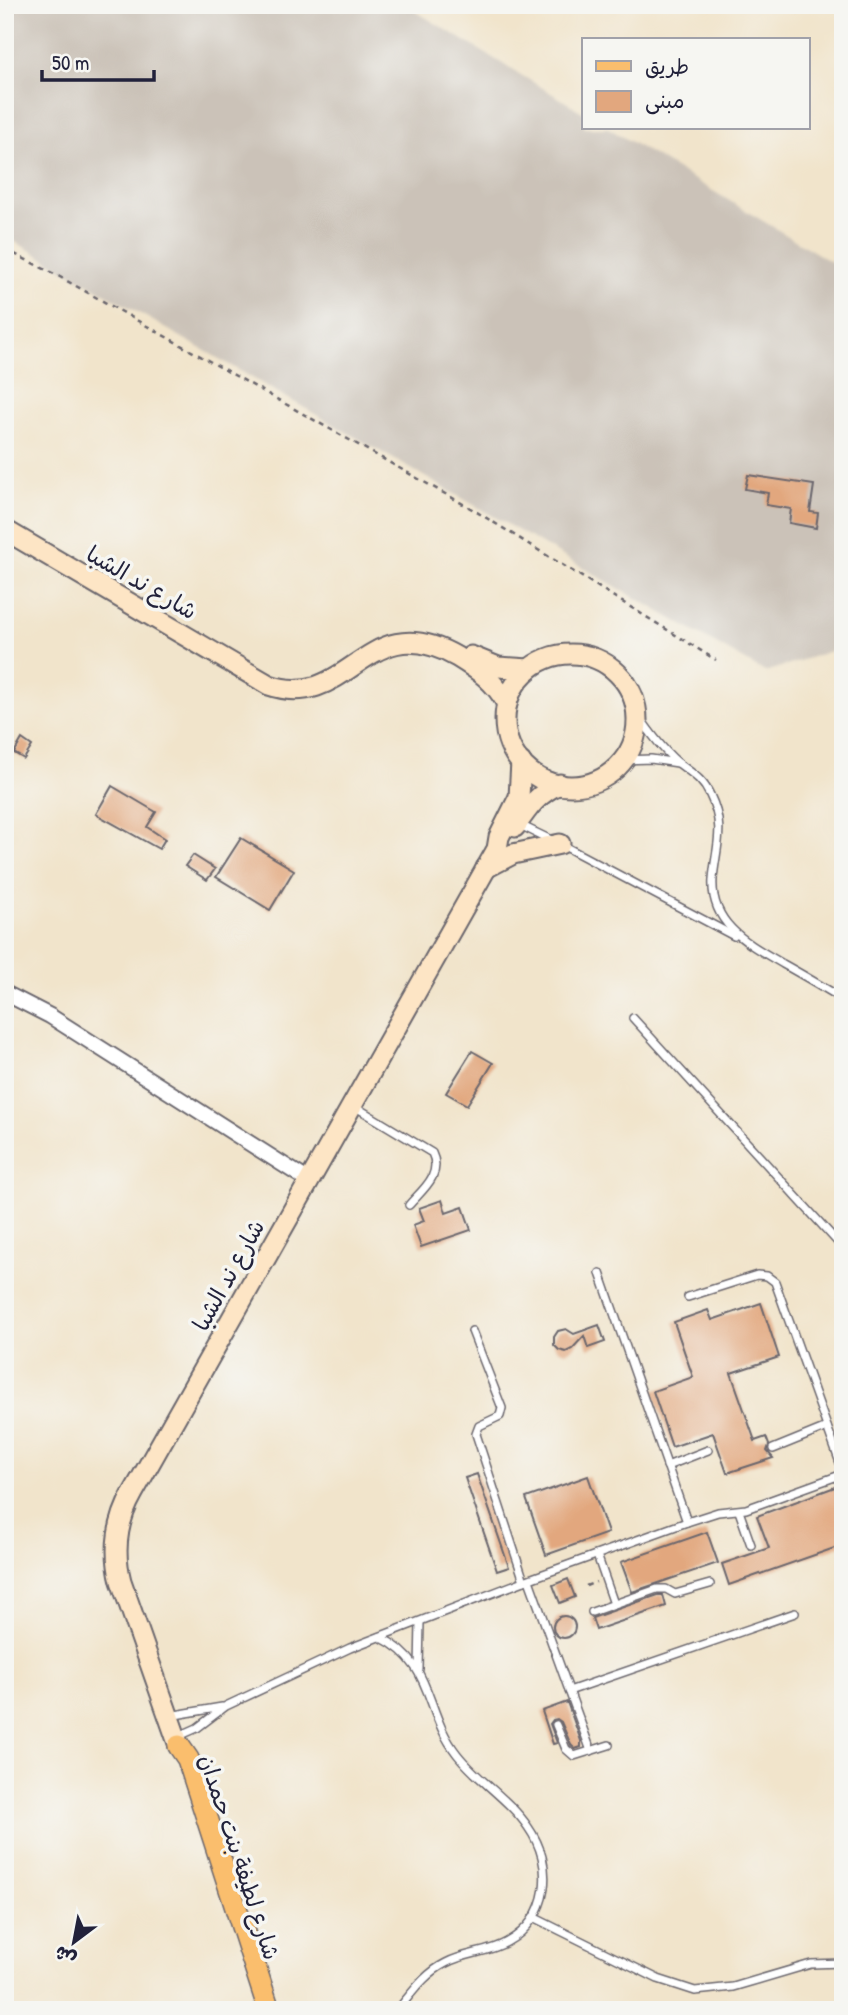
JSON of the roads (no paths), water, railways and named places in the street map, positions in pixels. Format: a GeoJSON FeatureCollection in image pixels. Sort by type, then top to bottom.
{"type":"FeatureCollection","features":[{"type":"Feature","properties":{"kind":"main road","name":"شارع ند الشبا"},"geometry":{"type":"LineString","coordinates":[[5,530],[262,682],[279,689],[312,689],[332,681],[360,659],[379,649],[400,643],[422,643],[444,650],[481,672],[496,686],[507,704]]}},
{"type":"Feature","properties":{"kind":"main road","name":"شارع ند الشبا"},"geometry":{"type":"LineString","coordinates":[[254,676],[297,683],[316,679],[337,669],[370,643],[402,634],[435,639],[498,667],[529,669]]}},
{"type":"Feature","properties":{"kind":"main road"},"geometry":{"type":"LineString","coordinates":[[567,654],[597,659],[614,670],[627,685],[636,712],[636,733],[623,760],[608,774],[590,783],[559,784],[538,777],[521,762],[507,734],[507,704],[515,685],[529,669],[547,659],[567,654]]}},
{"type":"Feature","properties":{"kind":"main road","name":"شارع ند الشبا"},"geometry":{"type":"LineString","coordinates":[[497,849],[499,837],[519,797],[521,762]]}},
{"type":"Feature","properties":{"kind":"main road","name":"شارع ند الشبا"},"geometry":{"type":"LineString","coordinates":[[178,1742],[121,1581],[116,1555],[118,1529],[133,1493],[485,868],[534,800],[541,793],[559,784]]}},
{"type":"Feature","properties":{"kind":"main road"},"geometry":{"type":"LineString","coordinates":[[485,868],[513,854],[560,844]]}},
{"type":"Feature","properties":{"kind":"main road","name":"شارع لطيفة بنت حمدان"},"geometry":{"type":"LineString","coordinates":[[178,1742],[179,1761],[263,2010]]}},
{"type":"Feature","properties":{"kind":"main road","name":"شارع لطيفة بنت حمدان"},"geometry":{"type":"LineString","coordinates":[[178,1742],[188,1759],[269,2010]]}},
{"type":"Feature","properties":{"kind":"street"},"geometry":{"type":"LineString","coordinates":[[5,993],[50,1016],[309,1181]]}},
{"type":"Feature","properties":{"kind":"lane"},"geometry":{"type":"LineString","coordinates":[[636,712],[678,763],[705,785],[715,807],[720,832],[713,876],[714,895],[725,922],[741,939]]}},
{"type":"Feature","properties":{"kind":"lane"},"geometry":{"type":"LineString","coordinates":[[623,760],[651,759],[678,763]]}},
{"type":"Feature","properties":{"kind":"lane"},"geometry":{"type":"LineString","coordinates":[[517,824],[741,939],[843,999]]}},
{"type":"Feature","properties":{"kind":"lane"},"geometry":{"type":"LineString","coordinates":[[633,1018],[843,1248]]}},
{"type":"Feature","properties":{"kind":"lane"},"geometry":{"type":"LineString","coordinates":[[352,1104],[432,1153],[436,1165],[433,1177],[409,1205]]}},
{"type":"Feature","properties":{"kind":"lane"},"geometry":{"type":"LineString","coordinates":[[600,1273],[687,1522]]}},
{"type":"Feature","properties":{"kind":"lane"},"geometry":{"type":"LineString","coordinates":[[178,1742],[226,1706],[350,1648],[687,1522],[718,1512],[739,1511],[843,1472],[778,1286],[772,1279],[757,1275],[688,1297]]}},
{"type":"Feature","properties":{"kind":"lane"},"geometry":{"type":"LineString","coordinates":[[472,1331],[502,1408],[500,1416],[479,1426],[476,1434],[526,1581],[591,1751]]}},
{"type":"Feature","properties":{"kind":"lane"},"geometry":{"type":"LineString","coordinates":[[773,1449],[827,1427]]}},
{"type":"Feature","properties":{"kind":"lane"},"geometry":{"type":"LineString","coordinates":[[667,1466],[708,1450]]}},
{"type":"Feature","properties":{"kind":"lane"},"geometry":{"type":"LineString","coordinates":[[739,1511],[751,1545]]}},
{"type":"Feature","properties":{"kind":"lane"},"geometry":{"type":"LineString","coordinates":[[597,1555],[614,1604]]}},
{"type":"Feature","properties":{"kind":"lane"},"geometry":{"type":"LineString","coordinates":[[592,1612],[657,1589],[666,1589],[675,1594],[710,1584]]}},
{"type":"Feature","properties":{"kind":"lane"},"geometry":{"type":"LineString","coordinates":[[569,1691],[795,1613]]}},
{"type":"Feature","properties":{"kind":"lane"},"geometry":{"type":"LineString","coordinates":[[419,1670],[420,1622]]}},
{"type":"Feature","properties":{"kind":"lane"},"geometry":{"type":"LineString","coordinates":[[380,1637],[402,1650],[419,1670],[443,1732],[452,1747],[527,1825],[545,1864],[546,1875],[533,1917],[509,1941],[456,1958],[435,1970],[400,2007]]}},
{"type":"Feature","properties":{"kind":"lane"},"geometry":{"type":"LineString","coordinates":[[169,1716],[226,1706]]}},
{"type":"Feature","properties":{"kind":"lane"},"geometry":{"type":"LineString","coordinates":[[556,1725],[569,1754],[577,1756],[609,1745]]}},
{"type":"Feature","properties":{"kind":"lane"},"geometry":{"type":"LineString","coordinates":[[533,1917],[658,1979],[695,1991],[733,1987],[811,1964],[843,1963]]}}]}
